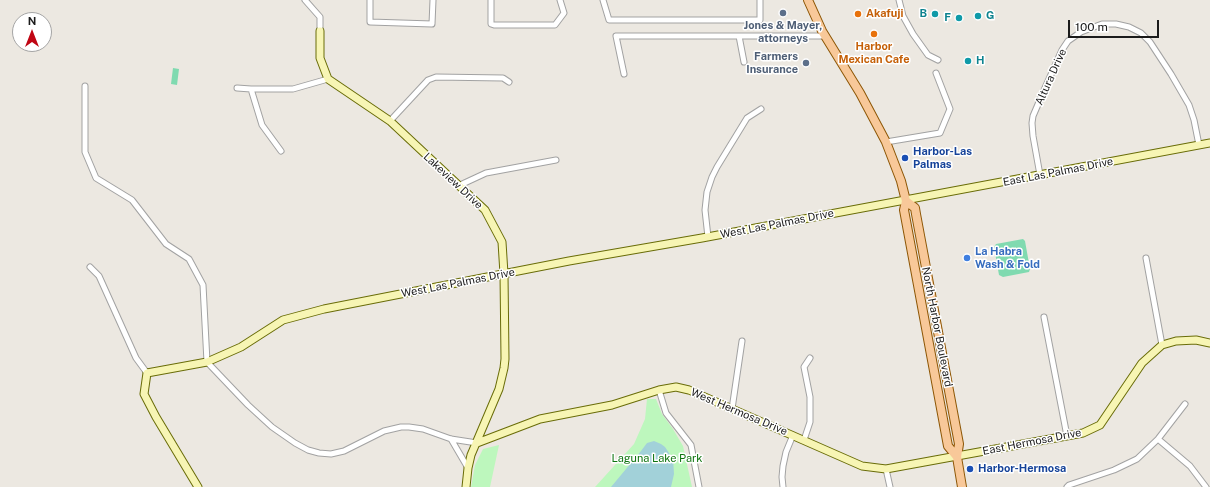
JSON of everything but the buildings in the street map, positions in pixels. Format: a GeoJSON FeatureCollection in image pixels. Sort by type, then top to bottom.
{"type":"FeatureCollection","features":[{"type":"Feature","properties":{"kind":"main road","name":"North Harbor Boulevard"},"geometry":{"type":"LineString","coordinates":[[808,0],[825,36],[877,124],[886,142],[901,182],[906,201],[904,210],[948,446],[957,457],[962,487]]}},
{"type":"Feature","properties":{"kind":"street"},"geometry":{"type":"LineString","coordinates":[[237,88],[293,89],[328,79],[320,58],[320,17],[305,0]]}},
{"type":"Feature","properties":{"kind":"street"},"geometry":{"type":"LineString","coordinates":[[370,0],[370,22],[432,24],[433,0]]}},
{"type":"Feature","properties":{"kind":"street"},"geometry":{"type":"LineString","coordinates":[[491,0],[491,24],[494,26],[555,25],[564,13],[560,0]]}},
{"type":"Feature","properties":{"kind":"street"},"geometry":{"type":"LineString","coordinates":[[603,0],[609,20],[760,20],[760,0]]}},
{"type":"Feature","properties":{"kind":"street"},"geometry":{"type":"LineString","coordinates":[[899,0],[904,18],[917,40],[928,55],[938,60]]}},
{"type":"Feature","properties":{"kind":"street","name":"Altura Drive"},"geometry":{"type":"LineString","coordinates":[[1040,175],[1032,125],[1040,100],[1060,53],[1065,45],[1080,32],[1102,24],[1116,24],[1129,27],[1141,33],[1150,42],[1189,105],[1194,120],[1199,145]]}},
{"type":"Feature","properties":{"kind":"street"},"geometry":{"type":"LineString","coordinates":[[624,74],[616,36],[825,36]]}},
{"type":"Feature","properties":{"kind":"street"},"geometry":{"type":"LineString","coordinates":[[739,36],[744,62]]}},
{"type":"Feature","properties":{"kind":"street"},"geometry":{"type":"LineString","coordinates":[[886,142],[940,133],[950,110],[936,73]]}},
{"type":"Feature","properties":{"kind":"street"},"geometry":{"type":"LineString","coordinates":[[390,121],[428,80],[436,77],[503,78],[509,82]]}},
{"type":"Feature","properties":{"kind":"street","name":"Lakeview Drive"},"geometry":{"type":"LineString","coordinates":[[328,79],[390,121],[485,210],[502,242],[504,274],[504,368],[499,389],[471,455],[466,487]]}},
{"type":"Feature","properties":{"kind":"street"},"geometry":{"type":"LineString","coordinates":[[85,86],[85,152],[96,178],[132,200],[166,244],[189,259],[203,285],[207,362]]}},
{"type":"Feature","properties":{"kind":"street"},"geometry":{"type":"LineString","coordinates":[[252,89],[262,125],[281,151]]}},
{"type":"Feature","properties":{"kind":"street"},"geometry":{"type":"LineString","coordinates":[[708,237],[705,210],[707,192],[712,178],[746,118],[761,109]]}},
{"type":"Feature","properties":{"kind":"street","name":"East Las Palmas Drive"},"geometry":{"type":"LineString","coordinates":[[906,201],[1210,143]]}},
{"type":"Feature","properties":{"kind":"street"},"geometry":{"type":"LineString","coordinates":[[458,186],[486,173],[556,160]]}},
{"type":"Feature","properties":{"kind":"street","name":"West Las Palmas Drive"},"geometry":{"type":"LineString","coordinates":[[147,373],[207,362],[241,347],[283,320],[324,309],[504,274],[906,201]]}},
{"type":"Feature","properties":{"kind":"street"},"geometry":{"type":"LineString","coordinates":[[1146,258],[1162,345]]}},
{"type":"Feature","properties":{"kind":"street"},"geometry":{"type":"LineString","coordinates":[[90,267],[99,276],[136,358],[147,373],[144,394],[198,487]]}},
{"type":"Feature","properties":{"kind":"street"},"geometry":{"type":"LineString","coordinates":[[1044,317],[1067,436]]}},
{"type":"Feature","properties":{"kind":"street","name":"East Hermosa Drive"},"geometry":{"type":"LineString","coordinates":[[957,457],[1084,433],[1100,425],[1142,363],[1162,345],[1176,341],[1196,340],[1210,343]]}},
{"type":"Feature","properties":{"kind":"street"},"geometry":{"type":"LineString","coordinates":[[732,409],[742,341]]}},
{"type":"Feature","properties":{"kind":"street"},"geometry":{"type":"LineString","coordinates":[[804,440],[810,422],[810,397],[804,367],[810,358]]}},
{"type":"Feature","properties":{"kind":"street","name":"West Hermosa Drive"},"geometry":{"type":"LineString","coordinates":[[207,362],[248,405],[272,427],[295,443],[312,451],[327,454],[344,451],[384,431],[401,427],[423,429],[451,439],[476,443],[540,419],[612,406],[671,387],[685,389],[862,466],[886,469],[957,457]]}},
{"type":"Feature","properties":{"kind":"street"},"geometry":{"type":"LineString","coordinates":[[659,390],[666,413],[691,445],[699,487]]}},
{"type":"Feature","properties":{"kind":"street"},"geometry":{"type":"LineString","coordinates":[[1066,487],[1114,470],[1137,459],[1158,440],[1185,404]]}},
{"type":"Feature","properties":{"kind":"street"},"geometry":{"type":"LineString","coordinates":[[783,487],[782,466],[793,435]]}},
{"type":"Feature","properties":{"kind":"street"},"geometry":{"type":"LineString","coordinates":[[451,439],[468,468]]}},
{"type":"Feature","properties":{"kind":"street"},"geometry":{"type":"LineString","coordinates":[[1158,440],[1190,466],[1206,487]]}},
{"type":"Feature","properties":{"kind":"street"},"geometry":{"type":"LineString","coordinates":[[886,469],[890,487]]}},
{"type":"Feature","properties":{"kind":"green space"},"geometry":{"type":"Polygon","coordinates":[[[173,68],[179,69],[177,85],[171,84],[173,68]]]}},
{"type":"Feature","properties":{"kind":"green space"},"geometry":{"type":"Polygon","coordinates":[[[1023,239],[1025,241],[1030,269],[1029,272],[1003,277],[999,275],[994,247],[996,244],[1023,239]]]}},
{"type":"Feature","properties":{"kind":"green space","name":"Laguna Lake Park"},"geometry":{"type":"Polygon","coordinates":[[[647,399],[656,399],[662,414],[683,446],[692,487],[595,487],[634,444],[645,419],[647,399]]]}},
{"type":"Feature","properties":{"kind":"green space"},"geometry":{"type":"Polygon","coordinates":[[[499,445],[490,487],[471,487],[475,465],[483,449],[499,445]]]}},
{"type":"Feature","properties":{"kind":"water"},"geometry":{"type":"Polygon","coordinates":[[[654,441],[665,447],[673,459],[674,474],[671,487],[611,487],[647,443],[654,441]]]}},
{"type":"Feature","properties":{"kind":"place","name":"Jones & Mayer, attorneys"},"geometry":{"type":"Point","coordinates":[783,13]}},
{"type":"Feature","properties":{"kind":"place","name":"Akafuji"},"geometry":{"type":"Point","coordinates":[858,14]}},
{"type":"Feature","properties":{"kind":"place","name":"B"},"geometry":{"type":"Point","coordinates":[935,14]}},
{"type":"Feature","properties":{"kind":"place","name":"G"},"geometry":{"type":"Point","coordinates":[978,16]}},
{"type":"Feature","properties":{"kind":"place","name":"F"},"geometry":{"type":"Point","coordinates":[959,18]}},
{"type":"Feature","properties":{"kind":"place","name":"Harbor Mexican Cafe"},"geometry":{"type":"Point","coordinates":[874,34]}},
{"type":"Feature","properties":{"kind":"place","name":"H"},"geometry":{"type":"Point","coordinates":[968,61]}},
{"type":"Feature","properties":{"kind":"place","name":"Farmers Insurance"},"geometry":{"type":"Point","coordinates":[806,63]}},
{"type":"Feature","properties":{"kind":"place","name":"Harbor-Las Palmas"},"geometry":{"type":"Point","coordinates":[905,158]}},
{"type":"Feature","properties":{"kind":"place","name":"La Habra Wash & Fold"},"geometry":{"type":"Point","coordinates":[967,258]}},
{"type":"Feature","properties":{"kind":"place","name":"Harbor-Hermosa"},"geometry":{"type":"Point","coordinates":[970,469]}}]}
